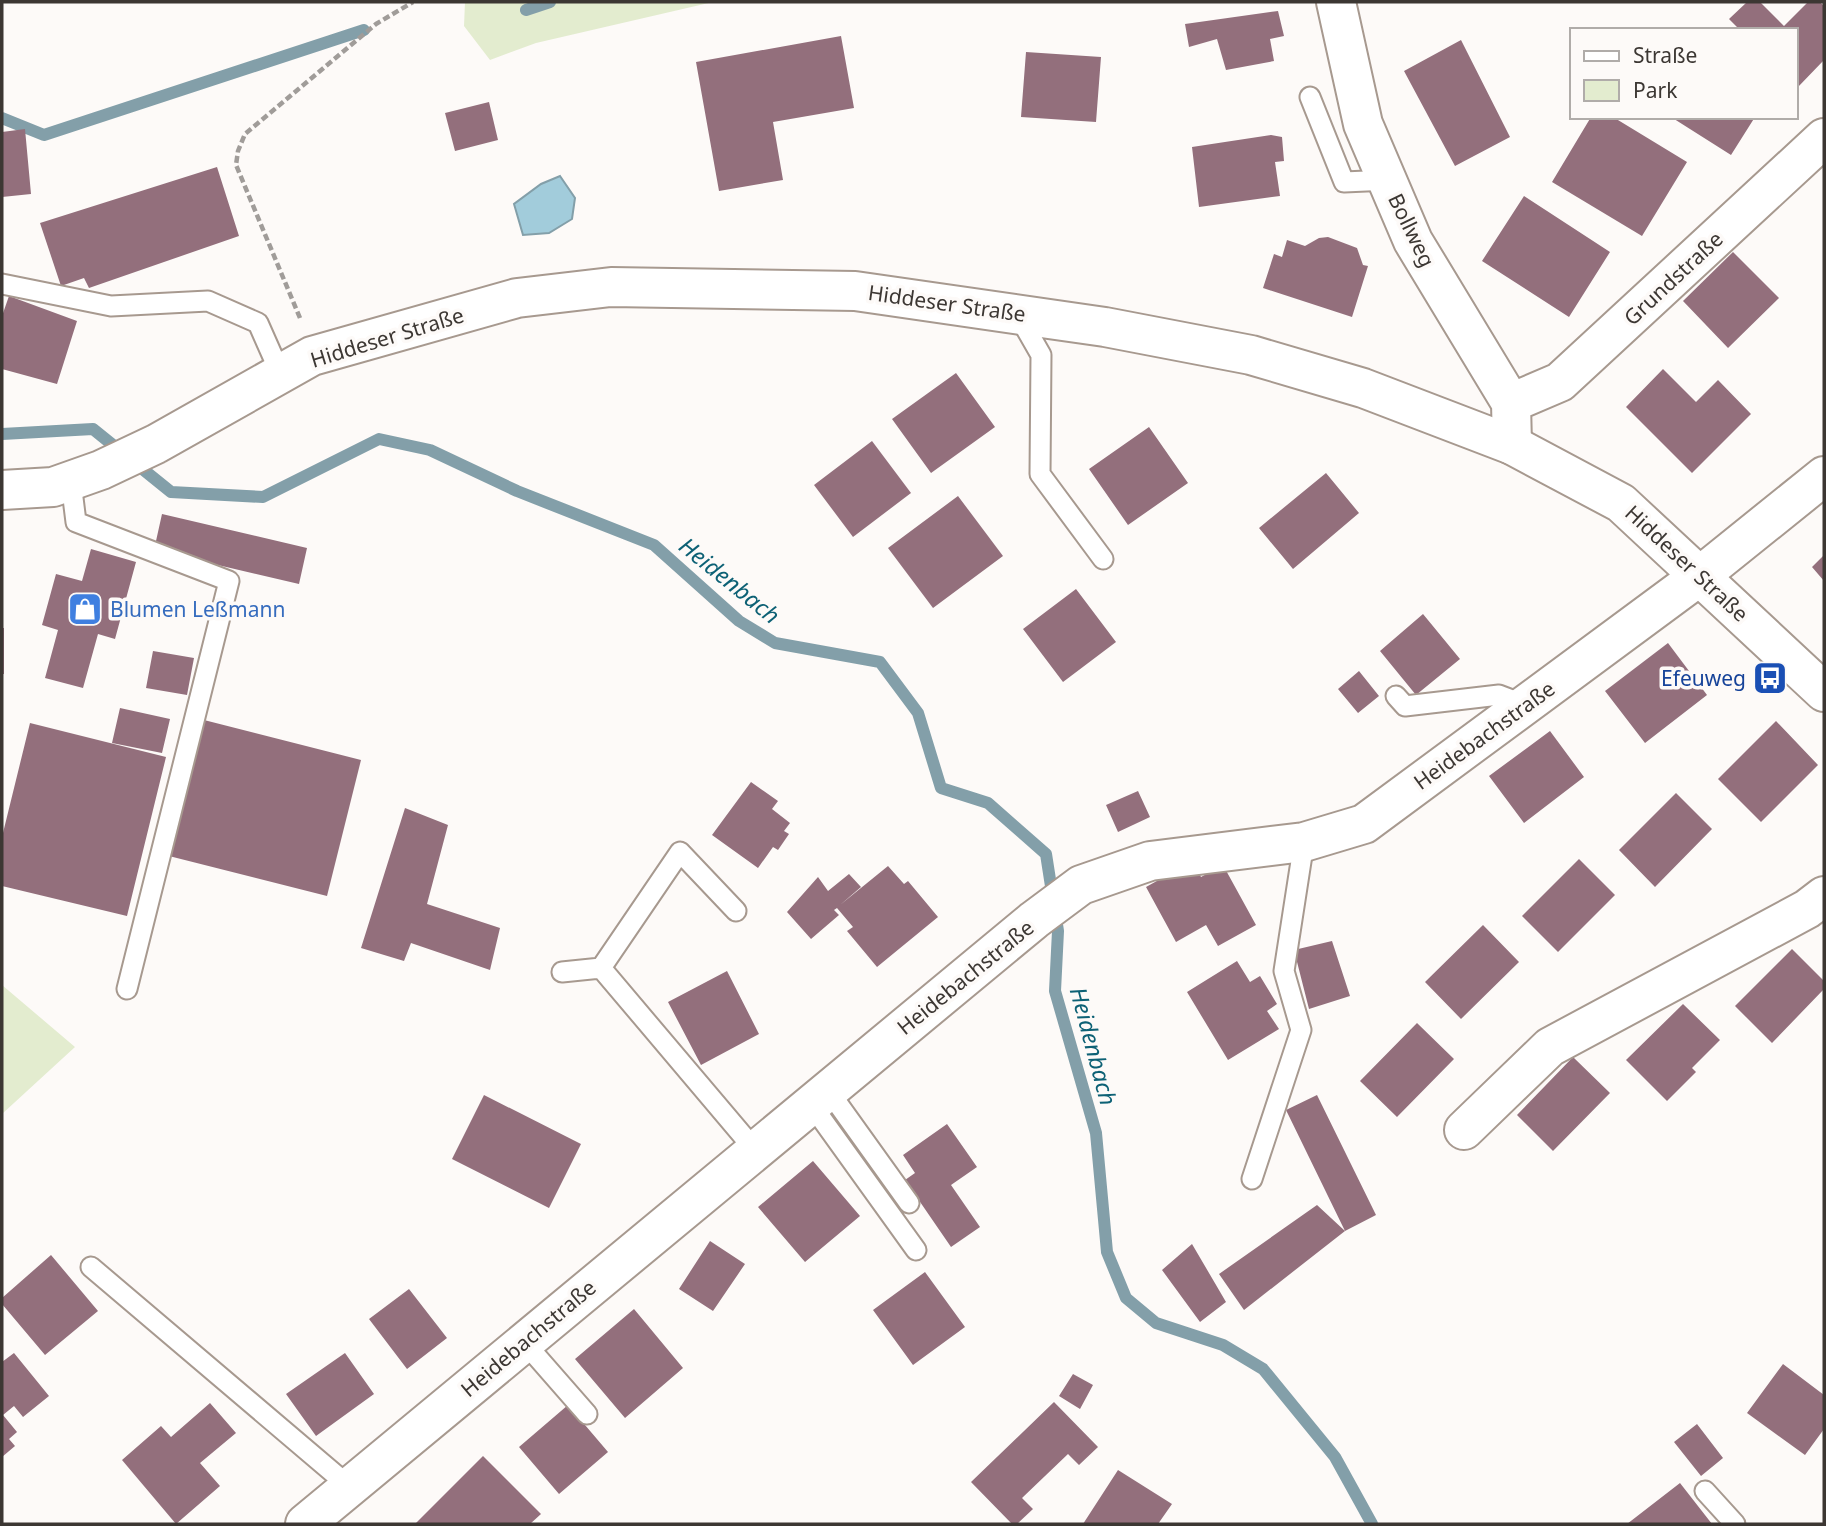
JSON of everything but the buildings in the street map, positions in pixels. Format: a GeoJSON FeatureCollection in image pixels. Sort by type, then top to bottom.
{"type":"FeatureCollection","features":[{"type":"Feature","properties":{"kind":"street","name":"Bollweg"},"geometry":{"type":"LineString","coordinates":[[1335,2],[1363,124],[1413,241],[1511,403],[1512,445]]}},
{"type":"Feature","properties":{"kind":"street","name":"Grundstraße"},"geometry":{"type":"LineString","coordinates":[[1511,403],[1560,382],[1824,138]]}},
{"type":"Feature","properties":{"kind":"street","name":"Hiddeser Straße"},"geometry":{"type":"LineString","coordinates":[[2,489],[53,487],[86,476],[156,444],[297,365],[517,298],[611,287],[855,291],[1017,313],[1251,355],[1363,388],[1512,445],[1621,502],[1824,692]]}},
{"type":"Feature","properties":{"kind":"street","name":"Heidebachstraße"},"geometry":{"type":"LineString","coordinates":[[305,1524],[1034,920],[1081,885],[1150,861],[1304,842],[1364,824],[1701,575],[1824,475]]}},
{"type":"Feature","properties":{"kind":"street"},"geometry":{"type":"LineString","coordinates":[[1464,1130],[1550,1047],[1807,909],[1824,896]]}},
{"type":"Feature","properties":{"kind":"lane"},"geometry":{"type":"LineString","coordinates":[[1310,97],[1343,181],[1389,180]]}},
{"type":"Feature","properties":{"kind":"lane"},"geometry":{"type":"LineString","coordinates":[[2,284],[111,306],[208,301],[258,323],[297,365]]}},
{"type":"Feature","properties":{"kind":"lane"},"geometry":{"type":"LineString","coordinates":[[1017,313],[1041,355],[1040,474],[1102,559]]}},
{"type":"Feature","properties":{"kind":"lane"},"geometry":{"type":"LineString","coordinates":[[86,476],[76,522],[229,581],[127,989]]}},
{"type":"Feature","properties":{"kind":"lane"},"geometry":{"type":"LineString","coordinates":[[1396,696],[1405,706],[1499,695],[1525,705]]}},
{"type":"Feature","properties":{"kind":"lane"},"geometry":{"type":"LineString","coordinates":[[1252,1179],[1301,1030],[1284,971],[1304,842]]}},
{"type":"Feature","properties":{"kind":"lane"},"geometry":{"type":"LineString","coordinates":[[562,972],[601,968],[680,852],[736,911]]}},
{"type":"Feature","properties":{"kind":"lane"},"geometry":{"type":"LineString","coordinates":[[601,968],[755,1150]]}},
{"type":"Feature","properties":{"kind":"lane"},"geometry":{"type":"LineString","coordinates":[[820,1097],[909,1203]]}},
{"type":"Feature","properties":{"kind":"lane"},"geometry":{"type":"LineString","coordinates":[[820,1097],[916,1250]]}},
{"type":"Feature","properties":{"kind":"lane"},"geometry":{"type":"LineString","coordinates":[[92,1267],[350,1487]]}},
{"type":"Feature","properties":{"kind":"lane"},"geometry":{"type":"LineString","coordinates":[[524,1342],[587,1414]]}},
{"type":"Feature","properties":{"kind":"lane"},"geometry":{"type":"LineString","coordinates":[[1705,1491],[1735,1524]]}},
{"type":"Feature","properties":{"kind":"path"},"geometry":{"type":"LineString","coordinates":[[297,365],[302,322],[236,165],[238,151],[246,134],[307,79],[376,24],[413,2]]}},
{"type":"Feature","properties":{"kind":"green space"},"geometry":{"type":"Polygon","coordinates":[[[465,2],[713,2],[536,43],[490,60],[464,26],[465,2]]]}},
{"type":"Feature","properties":{"kind":"green space"},"geometry":{"type":"Polygon","coordinates":[[[2,985],[75,1047],[2,1114],[2,985]]]}},
{"type":"Feature","properties":{"kind":"water"},"geometry":{"type":"Polygon","coordinates":[[[560,176],[575,198],[572,219],[549,233],[523,235],[514,204],[541,184],[560,176]]]}},
{"type":"Feature","properties":{"kind":"waterway"},"geometry":{"type":"LineString","coordinates":[[526,10],[550,2]]}},
{"type":"Feature","properties":{"kind":"waterway"},"geometry":{"type":"LineString","coordinates":[[2,118],[44,135],[364,30]]}},
{"type":"Feature","properties":{"kind":"waterway","name":"Heidenbach"},"geometry":{"type":"LineString","coordinates":[[2,434],[93,429],[171,492],[263,497],[379,439],[430,450],[517,491],[654,545],[739,621],[775,643],[880,662],[918,713],[941,788],[988,803],[1046,854],[1058,931],[1055,991],[1096,1133],[1107,1252],[1126,1298],[1156,1323],[1223,1345],[1263,1369],[1335,1457],[1372,1524]]}},
{"type":"Feature","properties":{"kind":"place","name":"Blumen Leßmann"},"geometry":{"type":"Point","coordinates":[85,609]}},
{"type":"Feature","properties":{"kind":"place","name":"Efeuweg"},"geometry":{"type":"Point","coordinates":[1770,678]}}]}
